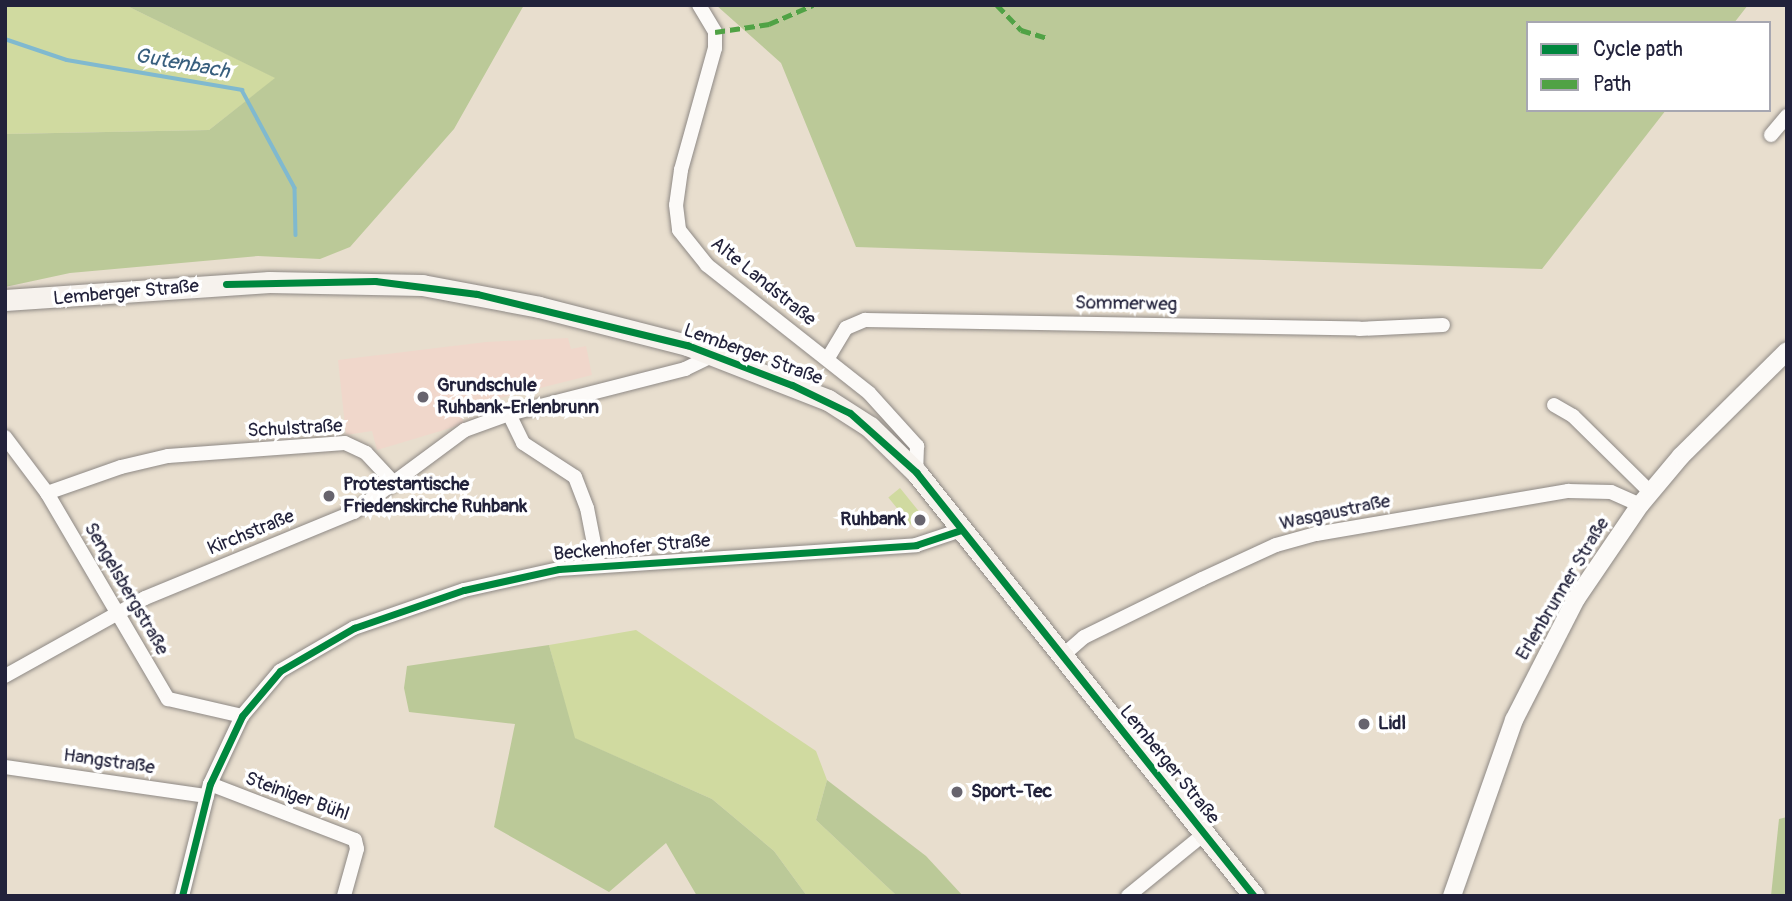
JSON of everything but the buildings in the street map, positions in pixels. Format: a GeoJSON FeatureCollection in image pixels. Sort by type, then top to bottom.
{"type":"FeatureCollection","features":[{"type":"Feature","properties":{"kind":"main road","name":"Lemberger Straße"},"geometry":{"type":"LineString","coordinates":[[5,300],[268,282],[410,284],[539,307],[714,355],[839,406],[870,427],[916,472],[1254,896]]}},
{"type":"Feature","properties":{"kind":"street","name":"Alte Landstraße"},"geometry":{"type":"LineString","coordinates":[[699,5],[711,21],[715,48],[681,170],[676,205],[679,230],[707,265],[828,358],[911,437],[919,454],[916,472]]}},
{"type":"Feature","properties":{"kind":"street"},"geometry":{"type":"LineString","coordinates":[[1771,135],[1787,116]]}},
{"type":"Feature","properties":{"kind":"street","name":"Sommerweg"},"geometry":{"type":"LineString","coordinates":[[828,358],[846,328],[865,320],[1332,328],[1443,325]]}},
{"type":"Feature","properties":{"kind":"street","name":"Erlenbrunner Straße"},"geometry":{"type":"LineString","coordinates":[[1451,896],[1492,772],[1530,685],[1576,599],[1645,499],[1721,411],[1787,351]]}},
{"type":"Feature","properties":{"kind":"street"},"geometry":{"type":"LineString","coordinates":[[395,484],[456,435],[509,414],[685,369],[714,355]]}},
{"type":"Feature","properties":{"kind":"street"},"geometry":{"type":"LineString","coordinates":[[1553,405],[1573,416],[1645,499]]}},
{"type":"Feature","properties":{"kind":"street"},"geometry":{"type":"LineString","coordinates":[[509,414],[523,443],[575,477],[587,508],[598,564]]}},
{"type":"Feature","properties":{"kind":"street","name":"Sengelsbergstraße"},"geometry":{"type":"LineString","coordinates":[[5,437],[47,494],[172,702],[242,716]]}},
{"type":"Feature","properties":{"kind":"street","name":"Schulstraße"},"geometry":{"type":"LineString","coordinates":[[47,494],[168,456],[345,443],[366,453],[395,484]]}},
{"type":"Feature","properties":{"kind":"street","name":"Kirchstraße"},"geometry":{"type":"LineString","coordinates":[[5,676],[118,611],[354,512],[395,484]]}},
{"type":"Feature","properties":{"kind":"street","name":"Wasgaustraße"},"geometry":{"type":"LineString","coordinates":[[1061,657],[1084,637],[1202,579],[1297,538],[1568,491],[1611,492],[1645,499]]}},
{"type":"Feature","properties":{"kind":"street","name":"Beckenhofer Straße"},"geometry":{"type":"LineString","coordinates":[[182,896],[209,790],[242,716],[280,671],[354,628],[464,590],[598,564],[916,545],[961,530]]}},
{"type":"Feature","properties":{"kind":"street","name":"Hangstraße"},"geometry":{"type":"LineString","coordinates":[[5,766],[209,790]]}},
{"type":"Feature","properties":{"kind":"street","name":"Steiniger Bühl"},"geometry":{"type":"LineString","coordinates":[[209,790],[355,840],[357,849],[344,896]]}},
{"type":"Feature","properties":{"kind":"street","name":"Lemberger Straße"},"geometry":{"type":"LineString","coordinates":[[1128,896],[1204,834]]}},
{"type":"Feature","properties":{"kind":"shaded area","name":"Grundschule Ruhbank-Erlenbrunn"},"geometry":{"type":"Polygon","coordinates":[[[568,338],[571,349],[586,346],[592,375],[460,408],[464,424],[377,450],[372,431],[346,435],[338,360],[486,342],[568,338]]]}},
{"type":"Feature","properties":{"kind":"green space"},"geometry":{"type":"Polygon","coordinates":[[[5,5],[125,5],[276,78],[209,130],[5,134],[5,5]]]}},
{"type":"Feature","properties":{"kind":"green space"},"geometry":{"type":"Polygon","coordinates":[[[125,5],[524,5],[454,129],[350,247],[320,259],[258,256],[70,273],[5,287],[5,134],[209,130],[275,78],[125,5]]]}},
{"type":"Feature","properties":{"kind":"green space"},"geometry":{"type":"Polygon","coordinates":[[[716,5],[1748,5],[1736,21],[1526,21],[1526,112],[1664,112],[1542,269],[856,247],[781,63],[716,5]]]}},
{"type":"Feature","properties":{"kind":"green space"},"geometry":{"type":"Polygon","coordinates":[[[900,488],[922,515],[910,525],[888,497],[900,488]]]}},
{"type":"Feature","properties":{"kind":"green space"},"geometry":{"type":"Polygon","coordinates":[[[636,630],[816,751],[827,780],[816,820],[897,896],[807,896],[774,851],[712,799],[574,738],[549,645],[636,630]]]}},
{"type":"Feature","properties":{"kind":"green space"},"geometry":{"type":"Polygon","coordinates":[[[549,645],[575,738],[712,799],[774,851],[807,896],[697,896],[666,843],[609,892],[494,827],[515,724],[409,712],[404,688],[407,666],[549,645]]]}},
{"type":"Feature","properties":{"kind":"green space"},"geometry":{"type":"Polygon","coordinates":[[[827,780],[926,856],[963,896],[897,896],[816,820],[827,780]]]}},
{"type":"Feature","properties":{"kind":"green space"},"geometry":{"type":"Polygon","coordinates":[[[1787,817],[1787,896],[1771,896],[1779,819],[1787,817]]]}},
{"type":"Feature","properties":{"kind":"waterway","name":"Gutenbach"},"geometry":{"type":"LineString","coordinates":[[5,39],[67,60],[242,90],[295,188],[296,235]]}},
{"type":"Feature","properties":{"kind":"marked path"},"geometry":{"type":"LineString","coordinates":[[715,32],[769,24],[813,5]]}},
{"type":"Feature","properties":{"kind":"marked path"},"geometry":{"type":"LineString","coordinates":[[997,5],[1021,30],[1047,38]]}},
{"type":"Feature","properties":{"kind":"cycle path"},"geometry":{"type":"LineString","coordinates":[[226,284],[375,281],[477,294],[687,345],[792,385],[850,413],[916,472],[1254,896]]}},
{"type":"Feature","properties":{"kind":"cycle path"},"geometry":{"type":"LineString","coordinates":[[182,896],[210,784],[242,716],[280,671],[354,628],[464,590],[559,569],[916,545],[961,530]]}},
{"type":"Feature","properties":{"kind":"place","name":"Grundschule Ruhbank-Erlenbrunn"},"geometry":{"type":"Point","coordinates":[423,397]}},
{"type":"Feature","properties":{"kind":"place","name":"Protestantische Friedenskirche Ruhbank"},"geometry":{"type":"Point","coordinates":[329,496]}},
{"type":"Feature","properties":{"kind":"place","name":"Ruhbank"},"geometry":{"type":"Point","coordinates":[920,520]}},
{"type":"Feature","properties":{"kind":"place","name":"Lidl"},"geometry":{"type":"Point","coordinates":[1364,724]}},
{"type":"Feature","properties":{"kind":"place","name":"Sport-Tec"},"geometry":{"type":"Point","coordinates":[957,792]}}]}
